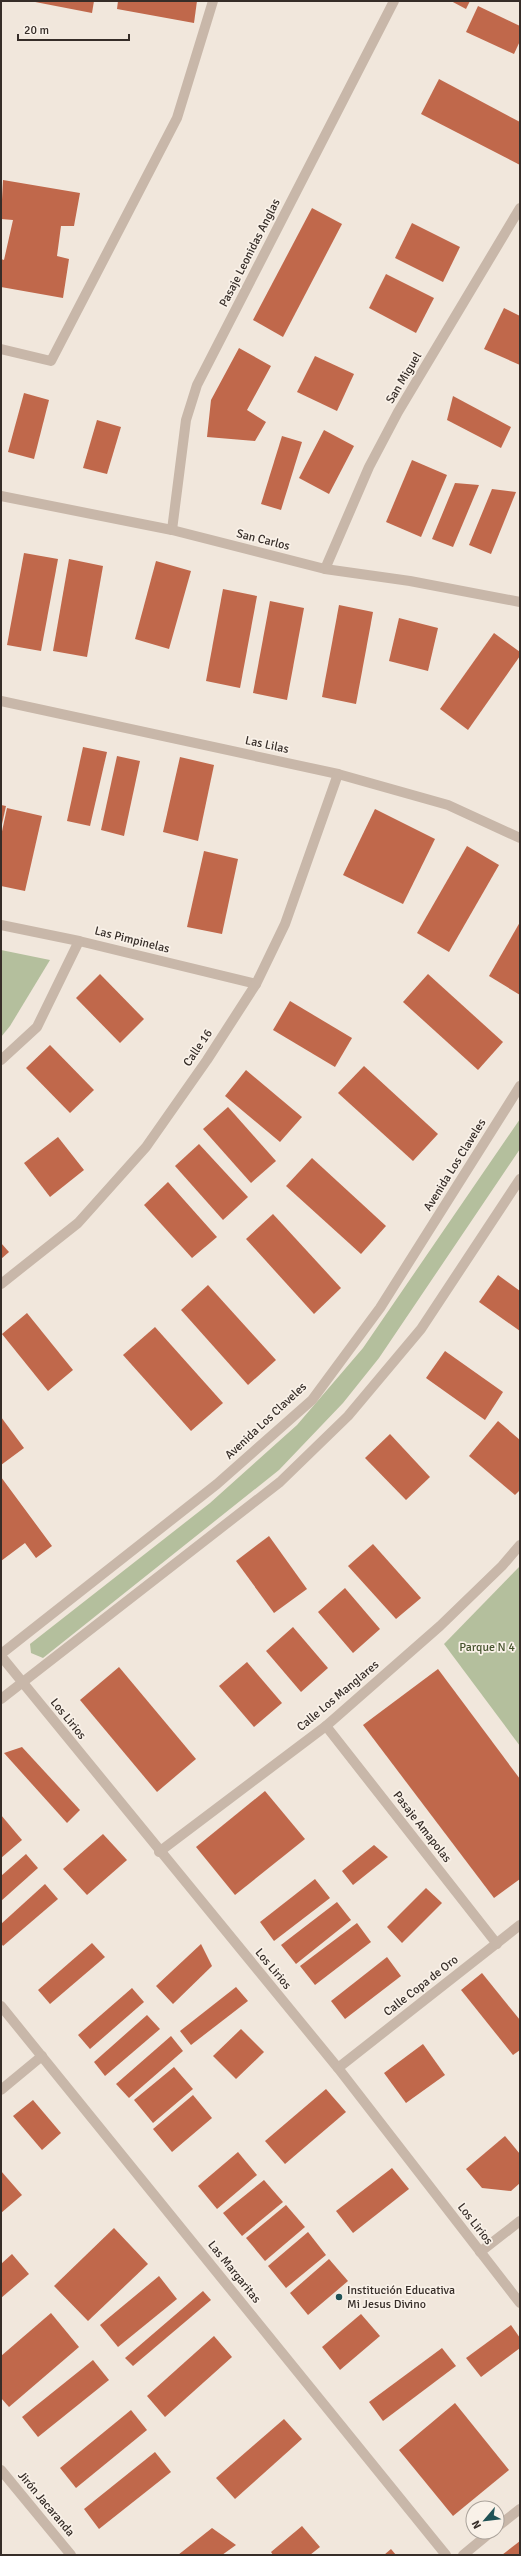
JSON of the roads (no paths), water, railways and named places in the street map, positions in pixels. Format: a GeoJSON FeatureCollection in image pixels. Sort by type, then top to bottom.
{"type":"FeatureCollection","features":[{"type":"Feature","properties":{"kind":"street"},"geometry":{"type":"LineString","coordinates":[[1,349],[51,361],[177,118],[212,1]]}},
{"type":"Feature","properties":{"kind":"street","name":"Pasaje Leonidas Anglas"},"geometry":{"type":"LineString","coordinates":[[172,530],[186,420],[197,385],[394,1]]}},
{"type":"Feature","properties":{"kind":"street","name":"San Miguel"},"geometry":{"type":"LineString","coordinates":[[325,569],[368,467],[398,412],[520,208]]}},
{"type":"Feature","properties":{"kind":"street","name":"San Carlos"},"geometry":{"type":"LineString","coordinates":[[1,496],[172,530],[325,569],[410,581],[520,602]]}},
{"type":"Feature","properties":{"kind":"street","name":"Las Lilas"},"geometry":{"type":"LineString","coordinates":[[1,701],[338,774],[448,804],[520,838]]}},
{"type":"Feature","properties":{"kind":"street","name":"Calle 16"},"geometry":{"type":"LineString","coordinates":[[1,1284],[78,1222],[146,1147],[256,984],[285,924],[338,774]]}},
{"type":"Feature","properties":{"kind":"street","name":"Las Pimpinelas"},"geometry":{"type":"LineString","coordinates":[[1,925],[79,941],[256,984]]}},
{"type":"Feature","properties":{"kind":"street"},"geometry":{"type":"LineString","coordinates":[[1,1060],[37,1027],[79,941]]}},
{"type":"Feature","properties":{"kind":"street","name":"Avenida Los Claveles"},"geometry":{"type":"LineString","coordinates":[[1,1655],[217,1484],[312,1400],[380,1308],[520,1086]]}},
{"type":"Feature","properties":{"kind":"street"},"geometry":{"type":"LineString","coordinates":[[1,1699],[280,1482],[348,1416],[421,1329],[520,1179]]}},
{"type":"Feature","properties":{"kind":"street","name":"Calle Los Manglares"},"geometry":{"type":"LineString","coordinates":[[159,1852],[326,1726],[440,1626],[502,1566],[520,1545]]}},
{"type":"Feature","properties":{"kind":"street","name":"Los Lirios"},"geometry":{"type":"LineString","coordinates":[[1,1655],[159,1852],[338,2068],[520,2303]]}},
{"type":"Feature","properties":{"kind":"street","name":"Pasaje Amapolas"},"geometry":{"type":"LineString","coordinates":[[326,1726],[497,1944]]}},
{"type":"Feature","properties":{"kind":"street","name":"Calle Copa de Oro"},"geometry":{"type":"LineString","coordinates":[[338,2068],[520,1925]]}},
{"type":"Feature","properties":{"kind":"street","name":"Las Margaritas"},"geometry":{"type":"LineString","coordinates":[[1,2006],[446,2555]]}},
{"type":"Feature","properties":{"kind":"street"},"geometry":{"type":"LineString","coordinates":[[1,2090],[42,2056]]}},
{"type":"Feature","properties":{"kind":"street"},"geometry":{"type":"LineString","coordinates":[[480,2252],[520,2221]]}},
{"type":"Feature","properties":{"kind":"street","name":"Jirón Jacaranda"},"geometry":{"type":"LineString","coordinates":[[1,2470],[71,2555]]}},
{"type":"Feature","properties":{"kind":"street"},"geometry":{"type":"LineString","coordinates":[[505,2521],[520,2509]]}},
{"type":"Feature","properties":{"kind":"street"},"geometry":{"type":"LineString","coordinates":[[462,2555],[481,2540]]}},
{"type":"Feature","properties":{"kind":"place","name":"Institución Educativa Mi Jesus Divino"},"geometry":{"type":"Point","coordinates":[339,2297]}},
{"type":"Feature","properties":{"kind":"park label","name":"Parque N 4"},"geometry":{"type":"Point","coordinates":[487,1647]}}]}
